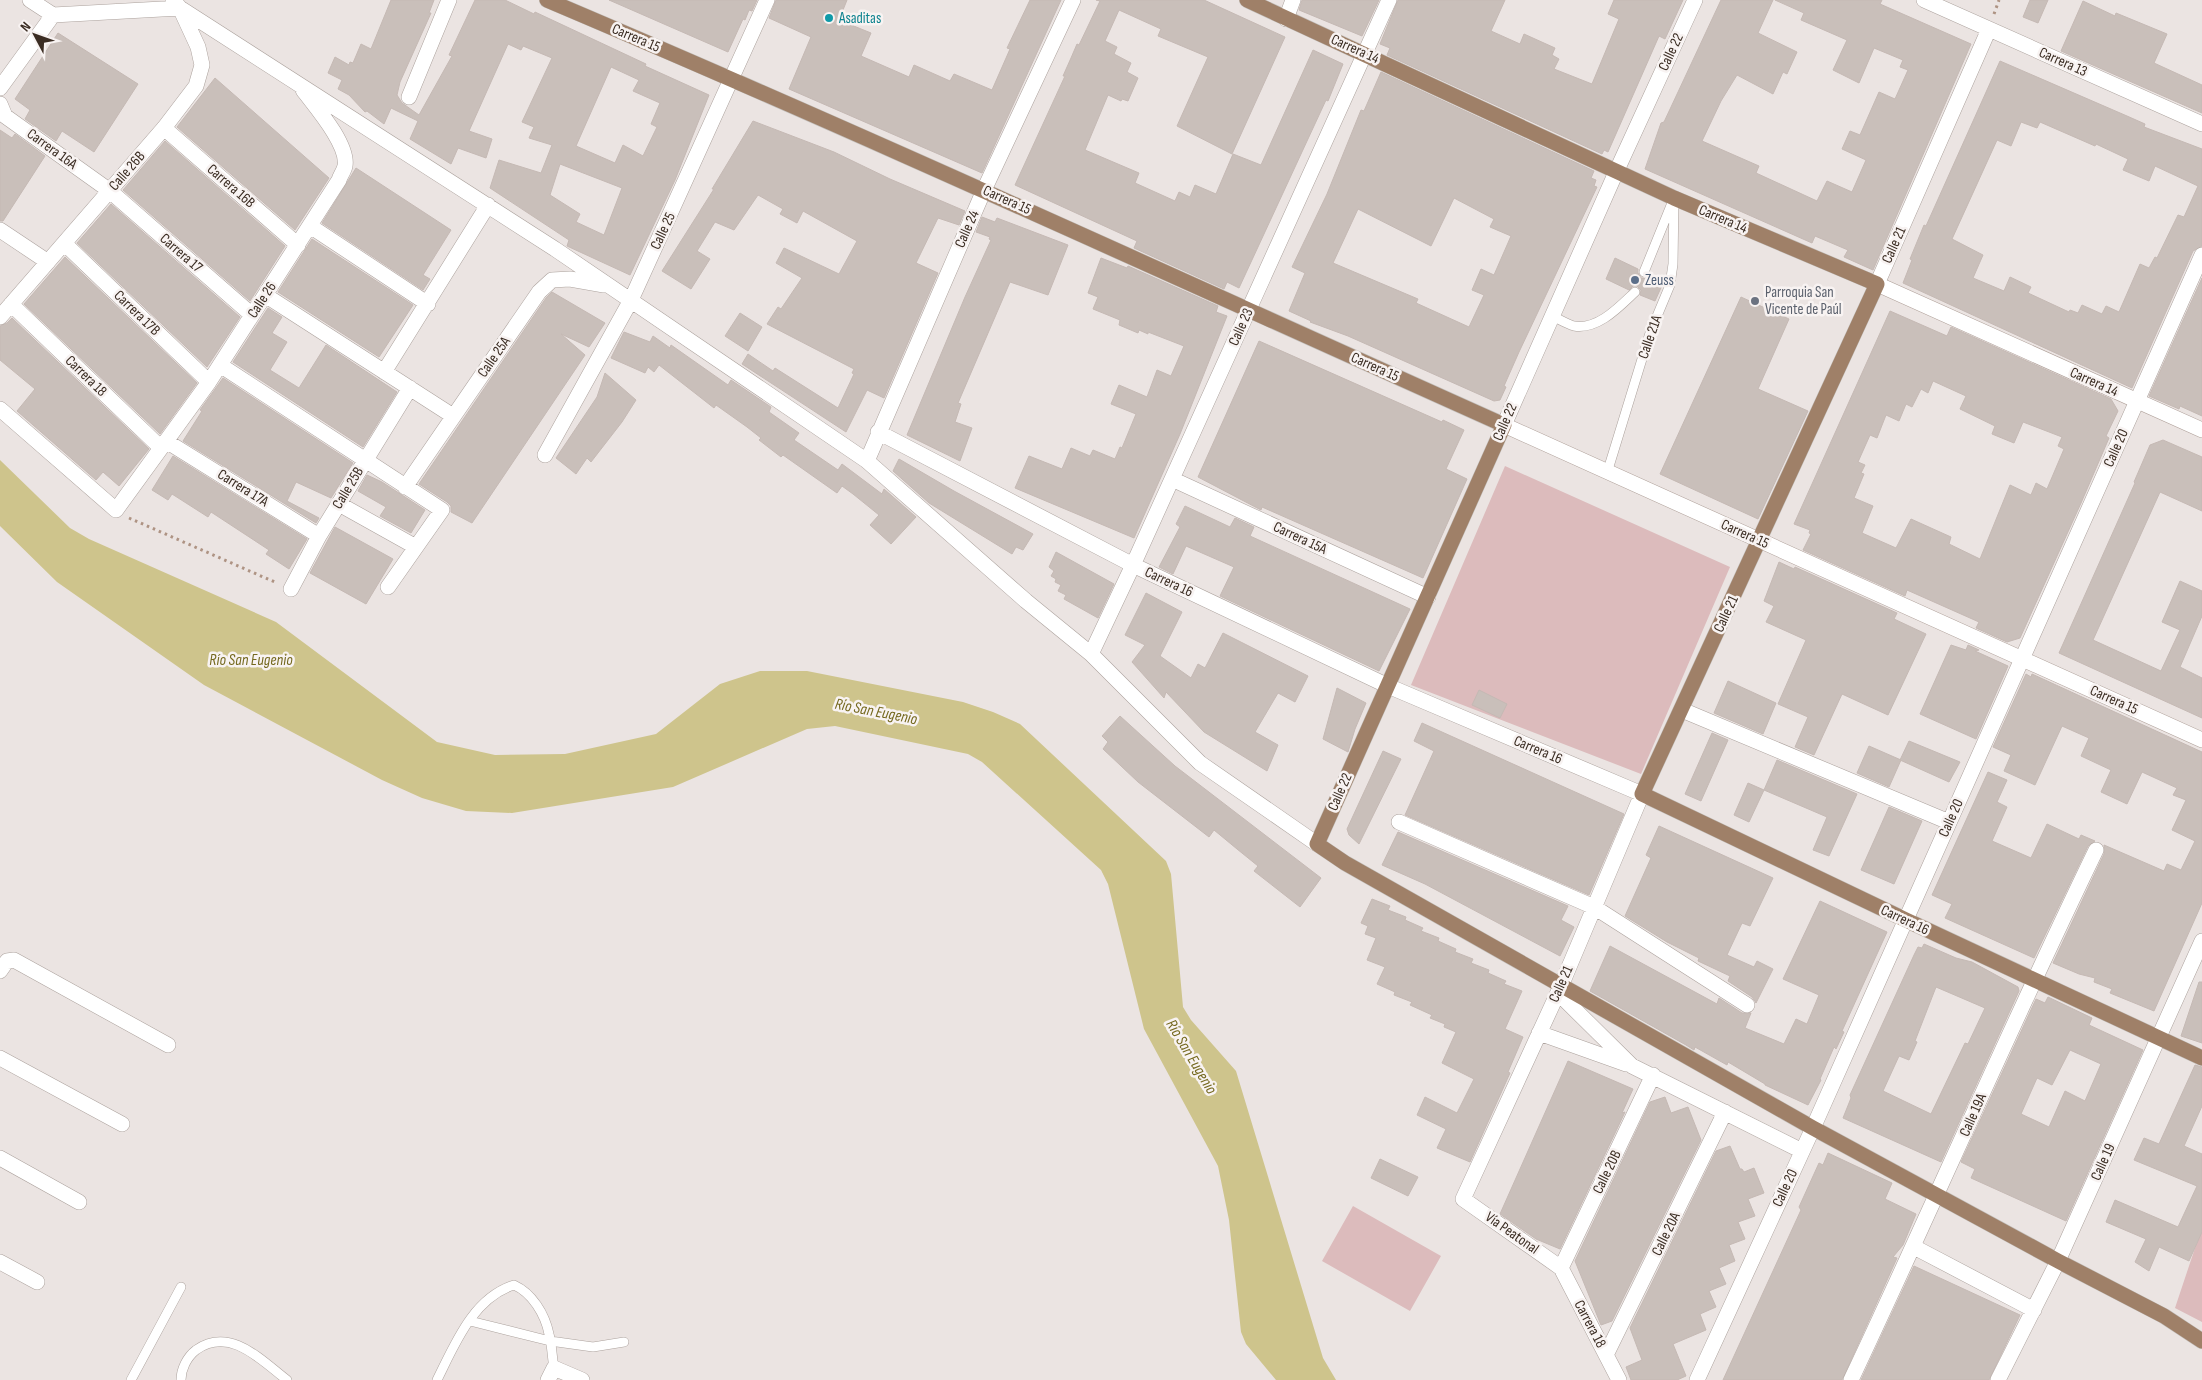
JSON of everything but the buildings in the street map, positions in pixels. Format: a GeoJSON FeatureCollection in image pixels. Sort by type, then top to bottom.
{"type":"FeatureCollection","features":[{"type":"Feature","properties":{"kind":"main road","name":"Carrera 15"},"geometry":{"type":"LineString","coordinates":[[547,0],[732,78],[1504,425]]}},
{"type":"Feature","properties":{"kind":"main road","name":"Carrera 14"},"geometry":{"type":"LineString","coordinates":[[1247,0],[1365,53],[1674,198],[1877,284]]}},
{"type":"Feature","properties":{"kind":"main road","name":"Calle 21"},"geometry":{"type":"LineString","coordinates":[[1642,794],[1877,284]]}},
{"type":"Feature","properties":{"kind":"main road","name":"Calle 22"},"geometry":{"type":"LineString","coordinates":[[1317,844],[1504,425]]}},
{"type":"Feature","properties":{"kind":"main road","name":"Carrera 16"},"geometry":{"type":"LineString","coordinates":[[1642,794],[2202,1058]]}},
{"type":"Feature","properties":{"kind":"main road"},"geometry":{"type":"LineString","coordinates":[[1317,844],[1345,863],[1559,990],[2058,1261],[2164,1316],[2202,1342]]}},
{"type":"Feature","properties":{"kind":"street"},"geometry":{"type":"LineString","coordinates":[[30,0],[53,15],[176,4],[488,205],[867,461],[1026,601],[1091,654],[1200,763],[1317,844]]}},
{"type":"Feature","properties":{"kind":"street"},"geometry":{"type":"LineString","coordinates":[[409,97],[449,0]]}},
{"type":"Feature","properties":{"kind":"street","name":"Calle 25"},"geometry":{"type":"LineString","coordinates":[[545,455],[631,300],[767,0]]}},
{"type":"Feature","properties":{"kind":"street","name":"Calle 24"},"geometry":{"type":"LineString","coordinates":[[867,461],[984,190],[1073,0]]}},
{"type":"Feature","properties":{"kind":"street"},"geometry":{"type":"LineString","coordinates":[[1286,18],[1293,0]]}},
{"type":"Feature","properties":{"kind":"street","name":"Calle 23"},"geometry":{"type":"LineString","coordinates":[[1091,654],[1389,0]]}},
{"type":"Feature","properties":{"kind":"street","name":"Calle 22"},"geometry":{"type":"LineString","coordinates":[[1504,425],[1695,0]]}},
{"type":"Feature","properties":{"kind":"street","name":"Carrera 13"},"geometry":{"type":"LineString","coordinates":[[1924,0],[2202,124]]}},
{"type":"Feature","properties":{"kind":"street","name":"Calle 26B"},"geometry":{"type":"LineString","coordinates":[[0,317],[164,128],[196,86],[202,66],[198,47],[176,4]]}},
{"type":"Feature","properties":{"kind":"street"},"geometry":{"type":"LineString","coordinates":[[0,88],[53,15]]}},
{"type":"Feature","properties":{"kind":"street","name":"Calle 21"},"geometry":{"type":"LineString","coordinates":[[1877,284],[1989,29]]}},
{"type":"Feature","properties":{"kind":"street","name":"Calle 26"},"geometry":{"type":"LineString","coordinates":[[116,510],[209,382],[310,226],[346,165],[342,149],[332,130],[298,83]]}},
{"type":"Feature","properties":{"kind":"street","name":"Carrera 16A"},"geometry":{"type":"LineString","coordinates":[[0,104],[5,116],[110,191]]}},
{"type":"Feature","properties":{"kind":"street","name":"Carrera 16B"},"geometry":{"type":"LineString","coordinates":[[164,128],[298,245]]}},
{"type":"Feature","properties":{"kind":"street","name":"Carrera 17"},"geometry":{"type":"LineString","coordinates":[[110,191],[252,315]]}},
{"type":"Feature","properties":{"kind":"street"},"geometry":{"type":"LineString","coordinates":[[384,372],[488,205]]}},
{"type":"Feature","properties":{"kind":"street"},"geometry":{"type":"LineString","coordinates":[[310,226],[428,304]]}},
{"type":"Feature","properties":{"kind":"street"},"geometry":{"type":"LineString","coordinates":[[0,230],[48,262]]}},
{"type":"Feature","properties":{"kind":"street","name":"Carrera 17B"},"geometry":{"type":"LineString","coordinates":[[65,244],[209,382]]}},
{"type":"Feature","properties":{"kind":"street","name":"Calle 20"},"geometry":{"type":"LineString","coordinates":[[1697,1380],[1813,1128],[2202,255]]}},
{"type":"Feature","properties":{"kind":"street","name":"Calle 25A"},"geometry":{"type":"LineString","coordinates":[[405,487],[539,292],[552,280],[570,279],[611,287]]}},
{"type":"Feature","properties":{"kind":"street","name":"Carrera 14"},"geometry":{"type":"LineString","coordinates":[[1877,284],[2202,430]]}},
{"type":"Feature","properties":{"kind":"street"},"geometry":{"type":"LineString","coordinates":[[265,295],[453,416]]}},
{"type":"Feature","properties":{"kind":"street","name":"Carrera 18"},"geometry":{"type":"LineString","coordinates":[[11,304],[164,445]]}},
{"type":"Feature","properties":{"kind":"street"},"geometry":{"type":"LineString","coordinates":[[220,365],[442,510],[388,587]]}},
{"type":"Feature","properties":{"kind":"street","name":"Calle 25B"},"geometry":{"type":"LineString","coordinates":[[291,589],[318,536],[410,388]]}},
{"type":"Feature","properties":{"kind":"street"},"geometry":{"type":"LineString","coordinates":[[0,409],[116,510]]}},
{"type":"Feature","properties":{"kind":"street","name":"Carrera 15"},"geometry":{"type":"LineString","coordinates":[[1504,425],[2202,740]]}},
{"type":"Feature","properties":{"kind":"street","name":"Carrera 16"},"geometry":{"type":"LineString","coordinates":[[878,432],[1133,565],[1388,686],[1642,794]]}},
{"type":"Feature","properties":{"kind":"street","name":"Carrera 17A"},"geometry":{"type":"LineString","coordinates":[[164,445],[318,536]]}},
{"type":"Feature","properties":{"kind":"street","name":"Carrera 15A"},"geometry":{"type":"LineString","coordinates":[[1172,479],[1428,597]]}},
{"type":"Feature","properties":{"kind":"street"},"geometry":{"type":"LineString","coordinates":[[339,504],[416,547]]}},
{"type":"Feature","properties":{"kind":"street"},"geometry":{"type":"LineString","coordinates":[[1682,710],[1949,822]]}},
{"type":"Feature","properties":{"kind":"street","name":"Calle 21"},"geometry":{"type":"LineString","coordinates":[[1463,1199],[1559,990],[1642,794]]}},
{"type":"Feature","properties":{"kind":"street"},"geometry":{"type":"LineString","coordinates":[[1399,822],[1594,908],[1747,1005]]}},
{"type":"Feature","properties":{"kind":"street","name":"Calle 19A"},"geometry":{"type":"LineString","coordinates":[[1851,1380],[1914,1247],[2034,979],[2096,850]]}},
{"type":"Feature","properties":{"kind":"street","name":"Calle 19"},"geometry":{"type":"LineString","coordinates":[[1998,1380],[2058,1261],[2202,941]]}},
{"type":"Feature","properties":{"kind":"street"},"geometry":{"type":"LineString","coordinates":[[0,971],[7,960],[14,960],[168,1045]]}},
{"type":"Feature","properties":{"kind":"street"},"geometry":{"type":"LineString","coordinates":[[1559,990],[1632,1066]]}},
{"type":"Feature","properties":{"kind":"street"},"geometry":{"type":"LineString","coordinates":[[1539,1033],[1653,1075],[1802,1152]]}},
{"type":"Feature","properties":{"kind":"street"},"geometry":{"type":"LineString","coordinates":[[0,1058],[122,1124]]}},
{"type":"Feature","properties":{"kind":"street","name":"Calle 20B"},"geometry":{"type":"LineString","coordinates":[[1561,1268],[1653,1075]]}},
{"type":"Feature","properties":{"kind":"street","name":"Calle 20A"},"geometry":{"type":"LineString","coordinates":[[1606,1355],[1725,1112]]}},
{"type":"Feature","properties":{"kind":"street"},"geometry":{"type":"LineString","coordinates":[[0,1158],[79,1202]]}},
{"type":"Feature","properties":{"kind":"street","name":"Vía Peatonal"},"geometry":{"type":"LineString","coordinates":[[1463,1199],[1561,1268]]}},
{"type":"Feature","properties":{"kind":"street"},"geometry":{"type":"LineString","coordinates":[[1914,1247],[2034,1310]]}},
{"type":"Feature","properties":{"kind":"street"},"geometry":{"type":"LineString","coordinates":[[0,1262],[37,1282]]}},
{"type":"Feature","properties":{"kind":"street","name":"Carrera 18"},"geometry":{"type":"LineString","coordinates":[[1561,1268],[1619,1380]]}},
{"type":"Feature","properties":{"kind":"street"},"geometry":{"type":"LineString","coordinates":[[551,1374],[582,1380]]}},
{"type":"Feature","properties":{"kind":"lane"},"geometry":{"type":"LineString","coordinates":[[1644,272],[1674,198]]}},
{"type":"Feature","properties":{"kind":"lane","name":"Calle 21A"},"geometry":{"type":"LineString","coordinates":[[1607,473],[1650,333],[1670,285],[1673,264],[1674,198]]}},
{"type":"Feature","properties":{"kind":"lane"},"geometry":{"type":"LineString","coordinates":[[1552,316],[1574,326],[1593,324],[1614,312],[1634,292]]}},
{"type":"Feature","properties":{"kind":"lane"},"geometry":{"type":"LineString","coordinates":[[437,1380],[458,1340],[481,1304],[506,1287],[514,1285],[521,1288],[537,1304],[549,1332],[551,1374]]}},
{"type":"Feature","properties":{"kind":"lane"},"geometry":{"type":"LineString","coordinates":[[131,1380],[181,1287]]}},
{"type":"Feature","properties":{"kind":"lane"},"geometry":{"type":"LineString","coordinates":[[470,1321],[550,1341],[593,1347],[624,1342]]}},
{"type":"Feature","properties":{"kind":"lane"},"geometry":{"type":"LineString","coordinates":[[182,1380],[182,1370],[192,1353],[206,1343],[222,1341],[246,1348],[287,1380]]}},
{"type":"Feature","properties":{"kind":"path"},"geometry":{"type":"LineString","coordinates":[[116,510],[132,519],[291,589]]}},
{"type":"Feature","properties":{"kind":"shaded area"},"geometry":{"type":"Polygon","coordinates":[[[1505,466],[1730,567],[1641,774],[1411,685],[1505,466]]]}},
{"type":"Feature","properties":{"kind":"shaded area"},"geometry":{"type":"Polygon","coordinates":[[[1353,1206],[1441,1256],[1410,1311],[1322,1261],[1353,1206]]]}},
{"type":"Feature","properties":{"kind":"shaded area"},"geometry":{"type":"Polygon","coordinates":[[[2202,1227],[2202,1322],[2175,1308],[2202,1227]]]}},
{"type":"Feature","properties":{"kind":"water","name":"Río San Eugenio"},"geometry":{"type":"Polygon","coordinates":[[[0,460],[70,528],[89,539],[276,622],[437,742],[495,755],[565,754],[656,734],[720,684],[760,671],[807,671],[963,702],[1020,724],[1166,861],[1171,874],[1183,1007],[1191,1020],[1236,1071],[1323,1358],[1336,1380],[1276,1380],[1246,1344],[1241,1332],[1229,1220],[1218,1166],[1144,1029],[1108,884],[1101,870],[982,762],[968,754],[835,726],[807,729],[673,787],[512,813],[466,811],[422,798],[382,780],[204,685],[57,582],[0,526],[0,460]]]}},
{"type":"Feature","properties":{"kind":"place","name":"Asaditas"},"geometry":{"type":"Point","coordinates":[829,18]}},
{"type":"Feature","properties":{"kind":"place","name":"Zeuss"},"geometry":{"type":"Point","coordinates":[1635,280]}},
{"type":"Feature","properties":{"kind":"place","name":"Parroquia San Vicente de Paúl"},"geometry":{"type":"Point","coordinates":[1755,301]}}]}
